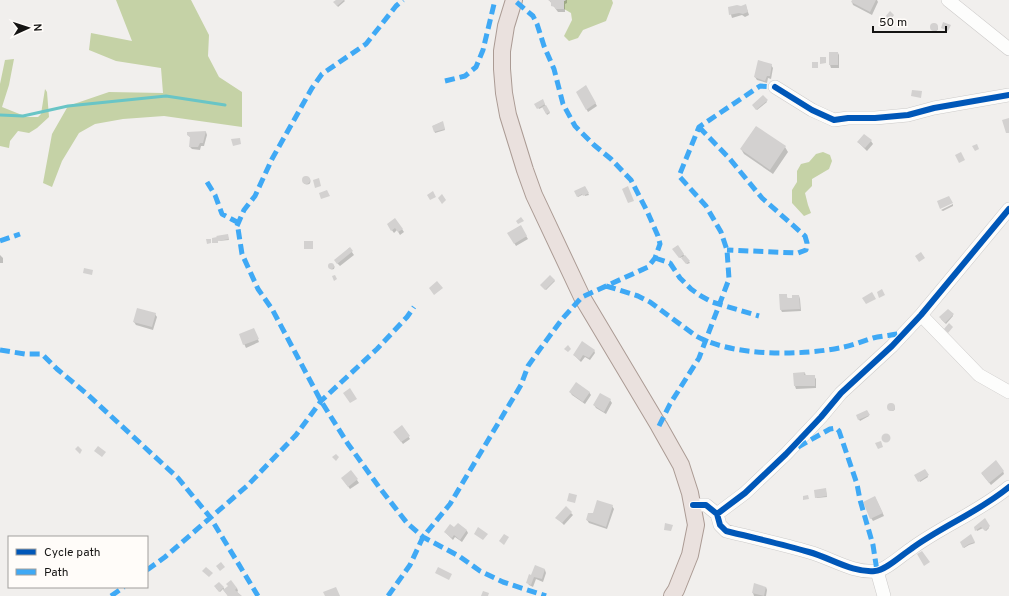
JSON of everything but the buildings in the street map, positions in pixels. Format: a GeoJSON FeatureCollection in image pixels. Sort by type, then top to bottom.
{"type":"FeatureCollection","features":[{"type":"Feature","properties":{"kind":"main road"},"geometry":{"type":"LineString","coordinates":[[514,0],[506,26],[502,51],[502,69],[508,115],[525,170],[537,201],[582,298],[681,465],[693,506],[696,526],[690,555],[676,590],[672,596]]}},
{"type":"Feature","properties":{"kind":"street"},"geometry":{"type":"LineString","coordinates":[[948,0],[1009,48]]}},
{"type":"Feature","properties":{"kind":"street"},"geometry":{"type":"LineString","coordinates":[[775,87],[812,110],[834,120],[848,118],[875,118],[908,114],[1009,94]]}},
{"type":"Feature","properties":{"kind":"street"},"geometry":{"type":"LineString","coordinates":[[717,514],[745,493],[786,454],[821,417],[841,393],[892,346],[921,315],[1009,209]]}},
{"type":"Feature","properties":{"kind":"street"},"geometry":{"type":"LineString","coordinates":[[921,315],[980,375],[1009,392]]}},
{"type":"Feature","properties":{"kind":"street"},"geometry":{"type":"LineString","coordinates":[[693,506],[706,505],[717,514],[720,525],[726,531],[810,552],[845,566],[867,571],[877,571],[917,544],[1009,488]]}},
{"type":"Feature","properties":{"kind":"street"},"geometry":{"type":"LineString","coordinates":[[877,571],[884,596]]}},
{"type":"Feature","properties":{"kind":"green space"},"geometry":{"type":"Polygon","coordinates":[[[116,0],[191,0],[209,35],[208,56],[219,77],[242,92],[242,127],[164,116],[123,119],[95,124],[79,133],[62,161],[52,187],[43,183],[52,134],[68,106],[109,92],[163,93],[161,68],[116,61],[89,50],[91,33],[132,41],[116,0]]]}},
{"type":"Feature","properties":{"kind":"green space"},"geometry":{"type":"Polygon","coordinates":[[[612,0],[613,3],[606,21],[583,30],[578,38],[569,41],[564,36],[572,20],[571,13],[564,9],[564,1],[612,0]]]}},
{"type":"Feature","properties":{"kind":"green space"},"geometry":{"type":"Polygon","coordinates":[[[14,59],[9,85],[2,107],[27,117],[38,117],[41,114],[45,89],[47,92],[49,117],[29,133],[18,131],[10,141],[9,148],[0,146],[0,84],[5,60],[14,59]]]}},
{"type":"Feature","properties":{"kind":"green space"},"geometry":{"type":"Polygon","coordinates":[[[823,152],[830,155],[832,161],[829,169],[812,179],[812,186],[805,193],[811,213],[804,216],[792,203],[792,190],[797,182],[797,171],[801,164],[809,162],[816,154],[823,152]]]}},
{"type":"Feature","properties":{"kind":"waterway"},"geometry":{"type":"LineString","coordinates":[[0,115],[23,116],[68,106],[166,96],[225,105]]}},
{"type":"Feature","properties":{"kind":"marked path"},"geometry":{"type":"LineString","coordinates":[[237,226],[244,210],[255,196],[272,159],[312,88],[322,74],[366,44],[396,6],[403,0]]}},
{"type":"Feature","properties":{"kind":"marked path"},"geometry":{"type":"LineString","coordinates":[[445,81],[465,76],[476,67],[483,50],[495,0]]}},
{"type":"Feature","properties":{"kind":"marked path"},"geometry":{"type":"LineString","coordinates":[[388,596],[410,565],[423,537],[450,504],[521,385],[528,366],[563,318],[582,297],[648,267],[655,258],[660,244],[647,211],[631,180],[611,159],[575,126],[563,104],[554,69],[544,46],[537,24],[533,16],[514,0]]}},
{"type":"Feature","properties":{"kind":"marked path"},"geometry":{"type":"LineString","coordinates":[[659,426],[670,404],[699,358],[729,279],[727,250],[721,232],[706,206],[679,176],[699,127],[760,86],[775,87]]}},
{"type":"Feature","properties":{"kind":"marked path"},"geometry":{"type":"LineString","coordinates":[[699,127],[729,158],[762,198],[805,236],[807,243],[806,250],[798,253],[727,250]]}},
{"type":"Feature","properties":{"kind":"marked path"},"geometry":{"type":"LineString","coordinates":[[207,182],[215,195],[222,214],[237,222],[242,254],[258,289],[272,309],[321,401],[348,444],[407,523],[423,537],[459,556],[480,571],[503,582],[546,596]]}},
{"type":"Feature","properties":{"kind":"marked path"},"geometry":{"type":"LineString","coordinates":[[0,241],[20,234]]}},
{"type":"Feature","properties":{"kind":"marked path"},"geometry":{"type":"LineString","coordinates":[[655,258],[670,263],[680,278],[701,296],[712,302],[759,316]]}},
{"type":"Feature","properties":{"kind":"marked path"},"geometry":{"type":"LineString","coordinates":[[606,286],[638,296],[650,302],[696,336],[729,348],[768,353],[808,352],[848,346],[873,338],[903,333]]}},
{"type":"Feature","properties":{"kind":"marked path"},"geometry":{"type":"LineString","coordinates":[[148,569],[165,557],[247,486],[296,435],[321,401],[377,349],[407,317],[414,307]]}},
{"type":"Feature","properties":{"kind":"marked path"},"geometry":{"type":"LineString","coordinates":[[0,350],[25,354],[42,354],[178,478],[210,517],[258,596]]}},
{"type":"Feature","properties":{"kind":"marked path"},"geometry":{"type":"LineString","coordinates":[[798,447],[830,429],[836,428],[839,431],[857,484],[873,545],[877,571]]}},
{"type":"Feature","properties":{"kind":"marked path"},"geometry":{"type":"LineString","coordinates":[[111,596],[123,588]]}},
{"type":"Feature","properties":{"kind":"cycle path"},"geometry":{"type":"LineString","coordinates":[[775,87],[812,110],[834,120],[908,115],[934,108],[1009,95]]}},
{"type":"Feature","properties":{"kind":"cycle path"},"geometry":{"type":"LineString","coordinates":[[693,505],[706,505],[717,514],[745,493],[786,454],[821,417],[841,393],[892,346],[921,315],[1009,209]]}},
{"type":"Feature","properties":{"kind":"cycle path"},"geometry":{"type":"LineString","coordinates":[[717,514],[720,525],[726,531],[809,552],[858,570],[875,571],[889,565],[935,533],[985,504],[1009,487]]}}]}
